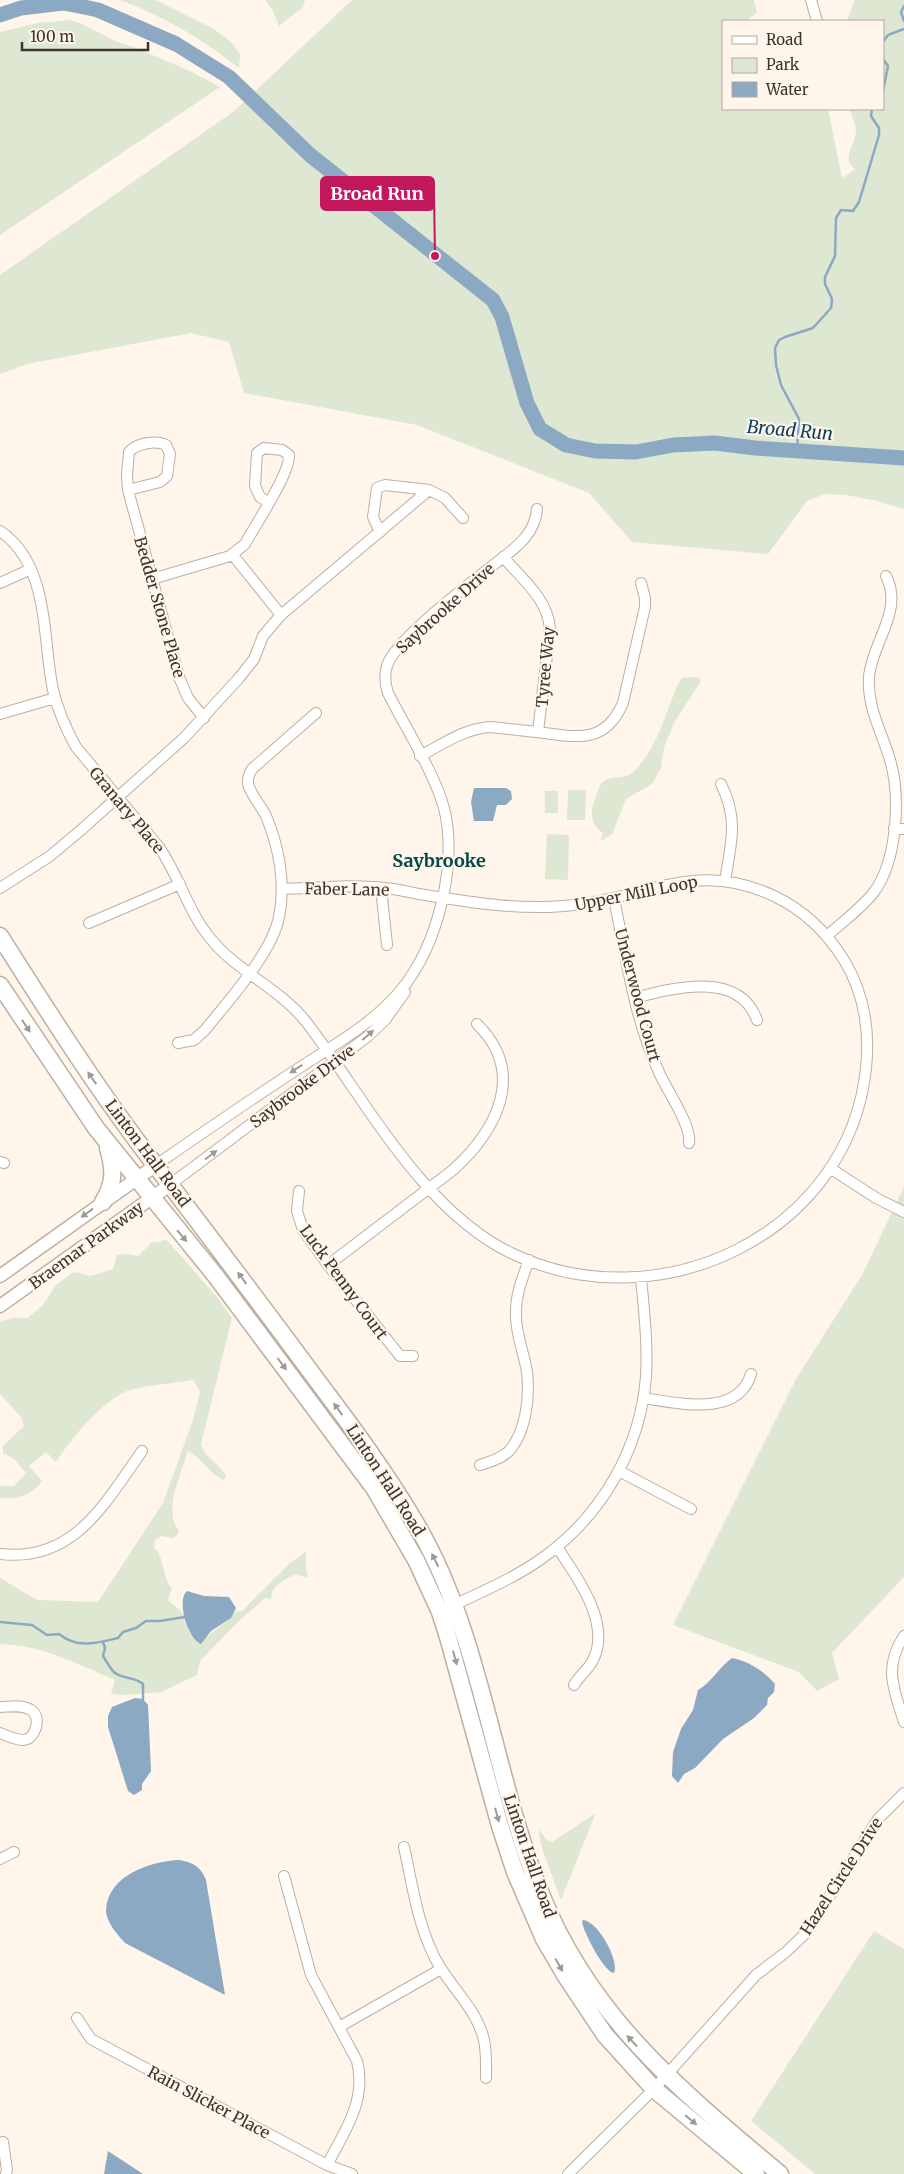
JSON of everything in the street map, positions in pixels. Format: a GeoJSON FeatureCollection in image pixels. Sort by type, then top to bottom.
{"type":"FeatureCollection","features":[{"type":"Feature","properties":{"kind":"main road","name":"Linton Hall Road"},"geometry":{"type":"LineString","coordinates":[[0,936],[70,1046],[397,1491],[420,1530],[447,1609],[465,1694],[500,1826],[515,1872],[544,1939],[583,2004],[626,2060],[654,2089],[756,2174]]}},
{"type":"Feature","properties":{"kind":"main road","name":"Linton Hall Road"},"geometry":{"type":"LineString","coordinates":[[0,985],[106,1141],[215,1275],[374,1488],[465,1639],[519,1832],[544,1901],[588,1985],[626,2034],[666,2076],[780,2174]]}},
{"type":"Feature","properties":{"kind":"main road"},"geometry":{"type":"LineString","coordinates":[[103,1202],[111,1187],[113,1174],[106,1141]]}},
{"type":"Feature","properties":{"kind":"street"},"geometry":{"type":"LineString","coordinates":[[810,0],[817,20]]}},
{"type":"Feature","properties":{"kind":"street","name":"Bedder Stone Place"},"geometry":{"type":"LineString","coordinates":[[128,490],[160,482],[167,476],[170,454],[166,445],[157,442],[150,443],[136,446],[129,452],[128,490],[182,686],[204,718]]}},
{"type":"Feature","properties":{"kind":"street"},"geometry":{"type":"LineString","coordinates":[[152,579],[232,554],[244,544],[268,502],[288,466],[289,455],[282,450],[264,448],[256,456],[255,486],[260,497],[268,502]]}},
{"type":"Feature","properties":{"kind":"street"},"geometry":{"type":"LineString","coordinates":[[380,532],[374,517],[377,488],[385,485],[429,490],[445,498],[463,518]]}},
{"type":"Feature","properties":{"kind":"street"},"geometry":{"type":"LineString","coordinates":[[0,888],[50,856],[157,765],[204,718],[249,665],[263,636],[281,615],[429,490]]}},
{"type":"Feature","properties":{"kind":"street","name":"Saybrooke Drive"},"geometry":{"type":"LineString","coordinates":[[171,1184],[334,1063],[385,1020],[404,995],[431,935],[442,898],[447,869],[449,834],[438,790],[388,693],[385,677],[388,664],[402,643],[524,540],[534,524],[537,509]]}},
{"type":"Feature","properties":{"kind":"street","name":"Granary Place"},"geometry":{"type":"LineString","coordinates":[[0,531],[19,548],[31,569],[41,605],[55,698],[65,728],[76,747],[159,848],[170,864],[196,917],[209,937],[248,974],[292,1006],[306,1022],[325,1050]]}},
{"type":"Feature","properties":{"kind":"street"},"geometry":{"type":"LineString","coordinates":[[232,554],[281,615]]}},
{"type":"Feature","properties":{"kind":"street","name":"Tyree Way"},"geometry":{"type":"LineString","coordinates":[[503,557],[539,597],[547,610],[549,620],[550,630],[538,732]]}},
{"type":"Feature","properties":{"kind":"street"},"geometry":{"type":"LineString","coordinates":[[0,583],[31,569]]}},
{"type":"Feature","properties":{"kind":"street"},"geometry":{"type":"LineString","coordinates":[[827,936],[864,903],[881,880],[888,865],[899,828],[893,774],[885,745],[875,720],[869,692],[871,666],[892,609],[892,591],[886,576]]}},
{"type":"Feature","properties":{"kind":"street"},"geometry":{"type":"LineString","coordinates":[[420,756],[468,731],[480,727],[491,726],[577,737],[587,736],[607,727],[623,704],[644,607],[645,598],[641,583]]}},
{"type":"Feature","properties":{"kind":"street"},"geometry":{"type":"LineString","coordinates":[[0,714],[55,698]]}},
{"type":"Feature","properties":{"kind":"street"},"geometry":{"type":"LineString","coordinates":[[178,1043],[186,1042],[201,1035],[264,954],[276,931],[281,909],[281,872],[273,834],[259,802],[249,786],[249,775],[252,769],[316,713]]}},
{"type":"Feature","properties":{"kind":"street"},"geometry":{"type":"LineString","coordinates":[[721,784],[730,804],[733,824],[725,881]]}},
{"type":"Feature","properties":{"kind":"street","name":"Upper Mill Loop"},"geometry":{"type":"LineString","coordinates":[[325,1050],[429,1188],[455,1214],[499,1246],[529,1260],[573,1274],[641,1278],[696,1267],[731,1254],[752,1242],[786,1217],[803,1201],[830,1168],[847,1139],[860,1100],[866,1066],[867,1032],[863,1004],[857,986],[841,954],[827,936],[804,914],[760,890],[725,881],[707,880],[674,883],[614,899],[580,905],[544,907],[499,906],[442,898]]}},
{"type":"Feature","properties":{"kind":"street"},"geometry":{"type":"LineString","coordinates":[[89,922],[180,884]]}},
{"type":"Feature","properties":{"kind":"street"},"geometry":{"type":"LineString","coordinates":[[382,888],[387,944]]}},
{"type":"Feature","properties":{"kind":"street","name":"Faber Lane"},"geometry":{"type":"LineString","coordinates":[[282,889],[382,888],[442,898]]}},
{"type":"Feature","properties":{"kind":"street","name":"Underwood Court"},"geometry":{"type":"LineString","coordinates":[[614,899],[635,998],[651,1054],[689,1131],[689,1143]]}},
{"type":"Feature","properties":{"kind":"street","name":"Saybrooke Drive"},"geometry":{"type":"LineString","coordinates":[[156,1165],[381,1010],[401,989],[413,972]]}},
{"type":"Feature","properties":{"kind":"street"},"geometry":{"type":"LineString","coordinates":[[635,998],[675,988],[690,986],[714,987],[736,995],[746,1002],[757,1020]]}},
{"type":"Feature","properties":{"kind":"street"},"geometry":{"type":"LineString","coordinates":[[328,1265],[453,1170],[479,1144],[499,1108],[502,1081],[498,1053],[486,1033],[476,1024]]}},
{"type":"Feature","properties":{"kind":"street","name":"Braemar Parkway"},"geometry":{"type":"LineString","coordinates":[[0,1276],[156,1165]]}},
{"type":"Feature","properties":{"kind":"street"},"geometry":{"type":"LineString","coordinates":[[830,1168],[876,1198],[904,1212]]}},
{"type":"Feature","properties":{"kind":"street","name":"Braemar Parkway"},"geometry":{"type":"LineString","coordinates":[[0,1306],[171,1184]]}},
{"type":"Feature","properties":{"kind":"street","name":"Luck Penny Court"},"geometry":{"type":"LineString","coordinates":[[298,1191],[297,1211],[303,1230],[328,1265],[400,1356],[404,1358],[412,1356]]}},
{"type":"Feature","properties":{"kind":"street"},"geometry":{"type":"LineString","coordinates":[[480,1465],[492,1462],[508,1451],[520,1432],[524,1418],[527,1404],[527,1372],[517,1332],[516,1315],[519,1287],[529,1260]]}},
{"type":"Feature","properties":{"kind":"street"},"geometry":{"type":"LineString","coordinates":[[447,1609],[523,1571],[557,1547],[594,1509],[619,1471],[636,1429],[643,1398],[646,1353],[641,1278]]}},
{"type":"Feature","properties":{"kind":"street"},"geometry":{"type":"LineString","coordinates":[[643,1398],[685,1404],[722,1402],[739,1395],[749,1383],[752,1374]]}},
{"type":"Feature","properties":{"kind":"street"},"geometry":{"type":"LineString","coordinates":[[0,1554],[34,1553],[60,1544],[74,1536],[97,1513],[142,1451]]}},
{"type":"Feature","properties":{"kind":"street"},"geometry":{"type":"LineString","coordinates":[[619,1471],[691,1509]]}},
{"type":"Feature","properties":{"kind":"street"},"geometry":{"type":"LineString","coordinates":[[557,1547],[588,1597],[597,1625],[593,1659],[574,1685]]}},
{"type":"Feature","properties":{"kind":"street"},"geometry":{"type":"LineString","coordinates":[[904,1636],[897,1648],[891,1669],[893,1687],[904,1722]]}},
{"type":"Feature","properties":{"kind":"street"},"geometry":{"type":"LineString","coordinates":[[0,1707],[22,1706],[30,1709],[37,1716],[37,1722],[34,1732],[27,1739],[22,1740],[0,1733]]}},
{"type":"Feature","properties":{"kind":"street","name":"Hazel Circle Drive"},"geometry":{"type":"LineString","coordinates":[[654,2089],[756,1975],[786,1952],[807,1932],[878,1819],[904,1793]]}},
{"type":"Feature","properties":{"kind":"street"},"geometry":{"type":"LineString","coordinates":[[404,1847],[418,1912],[432,1953],[476,2020],[483,2036],[486,2078]]}},
{"type":"Feature","properties":{"kind":"street"},"geometry":{"type":"LineString","coordinates":[[0,1859],[14,1852]]}},
{"type":"Feature","properties":{"kind":"street"},"geometry":{"type":"LineString","coordinates":[[284,1876],[310,1975],[357,2061],[361,2081],[356,2110],[327,2165]]}},
{"type":"Feature","properties":{"kind":"street"},"geometry":{"type":"LineString","coordinates":[[339,2027],[441,1969]]}},
{"type":"Feature","properties":{"kind":"street","name":"Rain Slicker Place"},"geometry":{"type":"LineString","coordinates":[[77,2018],[90,2039],[327,2165],[352,2174]]}},
{"type":"Feature","properties":{"kind":"street"},"geometry":{"type":"LineString","coordinates":[[568,2174],[654,2089]]}},
{"type":"Feature","properties":{"kind":"street"},"geometry":{"type":"LineString","coordinates":[[3,2142],[6,2174]]}},
{"type":"Feature","properties":{"kind":"green space"},"geometry":{"type":"Polygon","coordinates":[[[120,0],[155,0],[214,29],[232,43],[240,54],[239,68],[211,47],[182,29],[152,13],[120,0]]]}},
{"type":"Feature","properties":{"kind":"green space"},"geometry":{"type":"Polygon","coordinates":[[[265,0],[305,0],[303,7],[279,26],[273,11],[265,0]]]}},
{"type":"Feature","properties":{"kind":"green space"},"geometry":{"type":"Polygon","coordinates":[[[352,0],[754,0],[757,13],[746,20],[722,20],[722,110],[828,110],[842,178],[856,169],[851,166],[849,161],[850,151],[856,134],[849,110],[884,110],[884,20],[847,20],[855,0],[904,0],[904,509],[873,500],[846,495],[825,494],[807,501],[768,554],[632,542],[589,493],[417,425],[244,393],[229,342],[191,333],[27,364],[0,374],[0,275],[233,112],[352,0]]]}},
{"type":"Feature","properties":{"kind":"green space"},"geometry":{"type":"Polygon","coordinates":[[[70,20],[115,41],[192,72],[220,87],[0,235],[0,32],[38,23],[70,20]]]}},
{"type":"Feature","properties":{"kind":"green space"},"geometry":{"type":"Polygon","coordinates":[[[682,678],[699,678],[701,681],[675,721],[664,747],[661,768],[652,784],[626,799],[612,834],[601,841],[603,833],[595,825],[592,816],[594,801],[600,787],[606,780],[629,775],[639,766],[656,738],[678,684],[682,678]]]}},
{"type":"Feature","properties":{"kind":"green space"},"geometry":{"type":"Polygon","coordinates":[[[568,790],[586,790],[585,820],[567,820],[568,790]]]}},
{"type":"Feature","properties":{"kind":"green space"},"geometry":{"type":"Polygon","coordinates":[[[545,791],[558,791],[558,813],[545,813],[545,791]]]}},
{"type":"Feature","properties":{"kind":"green space"},"geometry":{"type":"Polygon","coordinates":[[[547,834],[569,835],[568,880],[545,879],[547,834]]]}},
{"type":"Feature","properties":{"kind":"green space"},"geometry":{"type":"Polygon","coordinates":[[[904,1187],[904,1577],[832,1653],[839,1679],[817,1691],[799,1672],[673,1625],[796,1379],[862,1275],[904,1187]]]}},
{"type":"Feature","properties":{"kind":"green space"},"geometry":{"type":"Polygon","coordinates":[[[166,1239],[217,1297],[232,1318],[201,1444],[205,1453],[226,1476],[224,1480],[219,1478],[188,1451],[178,1480],[173,1503],[174,1523],[179,1530],[173,1538],[161,1536],[155,1540],[154,1547],[158,1552],[172,1589],[168,1600],[185,1615],[190,1633],[198,1643],[231,1618],[233,1612],[242,1611],[290,1563],[306,1552],[308,1578],[296,1574],[279,1584],[274,1590],[271,1599],[265,1598],[239,1621],[200,1661],[197,1675],[161,1692],[125,1695],[111,1694],[115,1680],[45,1652],[15,1645],[0,1644],[0,1578],[37,1600],[98,1602],[163,1503],[193,1420],[200,1392],[193,1380],[133,1389],[117,1396],[87,1422],[56,1462],[46,1452],[29,1466],[42,1481],[34,1490],[18,1497],[0,1498],[0,1486],[14,1486],[26,1473],[14,1459],[3,1453],[3,1446],[24,1426],[21,1417],[0,1394],[0,1322],[12,1318],[27,1318],[42,1306],[56,1285],[74,1272],[91,1276],[113,1269],[117,1255],[128,1254],[138,1256],[152,1242],[166,1239]]]}},
{"type":"Feature","properties":{"kind":"green space"},"geometry":{"type":"Polygon","coordinates":[[[596,1813],[561,1900],[542,1848],[538,1829],[546,1839],[552,1842],[596,1813]]]}},
{"type":"Feature","properties":{"kind":"green space"},"geometry":{"type":"Polygon","coordinates":[[[874,1931],[904,1949],[904,2174],[815,2174],[751,2121],[874,1931]]]}},
{"type":"Feature","properties":{"kind":"water"},"geometry":{"type":"Polygon","coordinates":[[[474,788],[506,788],[511,791],[512,799],[506,805],[497,805],[493,821],[474,821],[471,802],[474,788]]]}},
{"type":"Feature","properties":{"kind":"water"},"geometry":{"type":"Polygon","coordinates":[[[187,1591],[204,1596],[229,1597],[236,1608],[231,1618],[211,1631],[201,1644],[192,1635],[185,1619],[183,1602],[187,1591]]]}},
{"type":"Feature","properties":{"kind":"water"},"geometry":{"type":"Polygon","coordinates":[[[732,1658],[750,1664],[766,1675],[775,1684],[774,1692],[768,1698],[767,1705],[754,1718],[723,1739],[695,1768],[684,1774],[678,1783],[672,1776],[673,1752],[681,1729],[693,1710],[698,1690],[732,1658]]]}},
{"type":"Feature","properties":{"kind":"water"},"geometry":{"type":"Polygon","coordinates":[[[135,1698],[143,1699],[148,1705],[151,1771],[142,1784],[142,1790],[134,1795],[128,1791],[108,1727],[108,1716],[112,1707],[135,1698]]]}},
{"type":"Feature","properties":{"kind":"water"},"geometry":{"type":"Polygon","coordinates":[[[180,1860],[196,1866],[206,1880],[225,1995],[125,1943],[112,1928],[106,1914],[109,1898],[114,1888],[123,1879],[133,1872],[156,1863],[180,1860]]]}},
{"type":"Feature","properties":{"kind":"water"},"geometry":{"type":"Polygon","coordinates":[[[583,1920],[595,1927],[606,1942],[614,1960],[614,1973],[605,1966],[590,1943],[582,1922],[583,1920]]]}},
{"type":"Feature","properties":{"kind":"water"},"geometry":{"type":"Polygon","coordinates":[[[108,2151],[143,2174],[104,2174],[108,2151]]]}},
{"type":"Feature","properties":{"kind":"waterway","name":"Broad Run"},"geometry":{"type":"LineString","coordinates":[[0,15],[21,8],[63,3],[98,10],[176,44],[229,77],[310,155],[493,300],[502,317],[527,403],[540,429],[566,445],[595,451],[636,452],[673,445],[715,443],[755,448],[904,458]]}},
{"type":"Feature","properties":{"kind":"waterway"},"geometry":{"type":"LineString","coordinates":[[904,6],[901,12],[904,21]]}},
{"type":"Feature","properties":{"kind":"waterway"},"geometry":{"type":"LineString","coordinates":[[884,41],[888,35],[904,29]]}},
{"type":"Feature","properties":{"kind":"waterway"},"geometry":{"type":"LineString","coordinates":[[884,60],[888,66],[884,86]]}},
{"type":"Feature","properties":{"kind":"waterway"},"geometry":{"type":"LineString","coordinates":[[797,451],[799,419],[781,385],[776,365],[775,348],[779,340],[813,328],[831,308],[832,299],[825,284],[825,277],[835,256],[836,218],[841,210],[853,211],[859,202],[879,135],[879,128],[871,116],[872,110]]}},
{"type":"Feature","properties":{"kind":"waterway"},"geometry":{"type":"LineString","coordinates":[[0,1622],[32,1625],[47,1635],[59,1634],[73,1642],[87,1644],[118,1638],[123,1632],[136,1628],[146,1621],[185,1617]]}},
{"type":"Feature","properties":{"kind":"waterway"},"geometry":{"type":"LineString","coordinates":[[103,1642],[105,1648],[103,1656],[114,1672],[143,1684],[143,1699]]}},
{"type":"Feature","properties":{"kind":"place","name":"Broad Run"},"geometry":{"type":"Point","coordinates":[435,256]}},
{"type":"Feature","properties":{"kind":"district","name":"Saybrooke"},"geometry":{"type":"Point","coordinates":[439,860]}}]}
